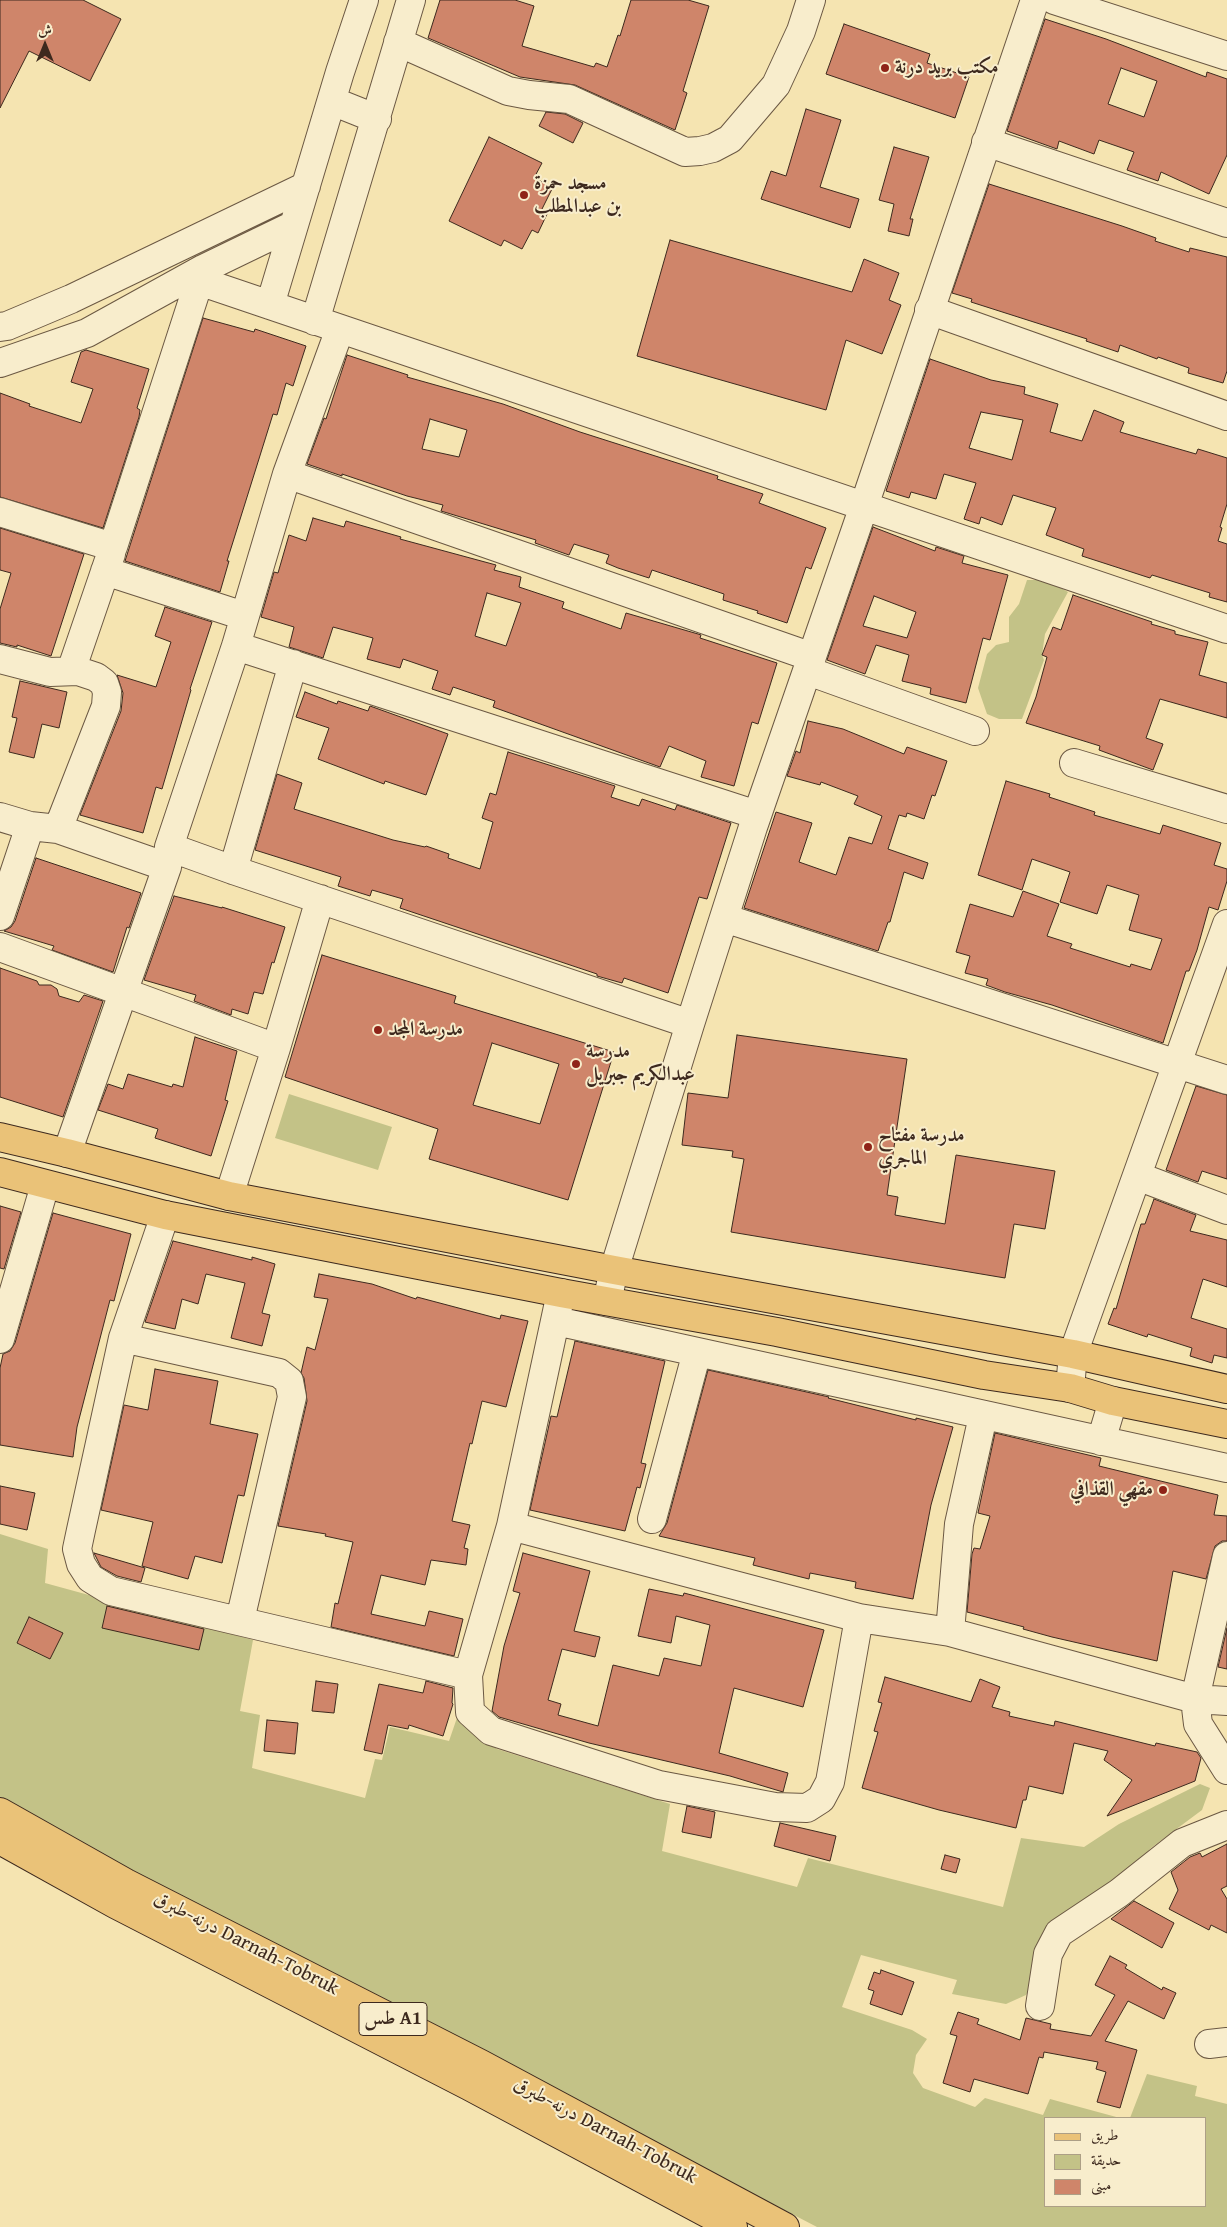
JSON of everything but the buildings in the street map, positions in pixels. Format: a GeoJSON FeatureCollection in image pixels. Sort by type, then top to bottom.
{"type":"FeatureCollection","features":[{"type":"Feature","properties":{"kind":"main road"},"geometry":{"type":"LineString","coordinates":[[0,1137],[67,1152],[229,1196],[614,1270],[1073,1354],[1227,1389]]}},
{"type":"Feature","properties":{"kind":"main road"},"geometry":{"type":"LineString","coordinates":[[0,1172],[165,1215],[561,1293],[778,1332],[984,1375],[1070,1388],[1113,1401],[1227,1424]]}},
{"type":"Feature","properties":{"kind":"main road","name":"درنه-طبرق Darnah-Tobruk"},"geometry":{"type":"LineString","coordinates":[[0,1812],[126,1883],[481,2064],[785,2227]]}},
{"type":"Feature","properties":{"kind":"main road","name":"درنه-طبرق Darnah-Tobruk"},"geometry":{"type":"LineString","coordinates":[[0,1840],[115,1904],[469,2086],[733,2227]]}},
{"type":"Feature","properties":{"kind":"street"},"geometry":{"type":"LineString","coordinates":[[270,305],[364,0]]}},
{"type":"Feature","properties":{"kind":"street"},"geometry":{"type":"LineString","coordinates":[[67,1152],[124,993],[236,646],[287,474],[328,325],[377,119],[411,0]]}},
{"type":"Feature","properties":{"kind":"street"},"geometry":{"type":"LineString","coordinates":[[398,42],[508,91],[569,99],[685,152],[700,151],[713,148],[730,139],[776,85],[802,31],[811,0]]}},
{"type":"Feature","properties":{"kind":"street"},"geometry":{"type":"LineString","coordinates":[[607,1301],[614,1270],[724,918],[1035,0]]}},
{"type":"Feature","properties":{"kind":"street"},"geometry":{"type":"LineString","coordinates":[[1054,0],[1227,56]]}},
{"type":"Feature","properties":{"kind":"street"},"geometry":{"type":"LineString","coordinates":[[332,102],[377,119]]}},
{"type":"Feature","properties":{"kind":"street"},"geometry":{"type":"LineString","coordinates":[[986,142],[1227,222]]}},
{"type":"Feature","properties":{"kind":"street"},"geometry":{"type":"LineString","coordinates":[[0,327],[7,326],[71,299],[306,186]]}},
{"type":"Feature","properties":{"kind":"street"},"geometry":{"type":"LineString","coordinates":[[0,363],[87,333],[294,225]]}},
{"type":"Feature","properties":{"kind":"street"},"geometry":{"type":"LineString","coordinates":[[201,275],[270,305],[1227,629]]}},
{"type":"Feature","properties":{"kind":"street"},"geometry":{"type":"LineString","coordinates":[[71,671],[201,275]]}},
{"type":"Feature","properties":{"kind":"street"},"geometry":{"type":"LineString","coordinates":[[929,310],[1227,416]]}},
{"type":"Feature","properties":{"kind":"street"},"geometry":{"type":"LineString","coordinates":[[287,474],[810,664],[975,731]]}},
{"type":"Feature","properties":{"kind":"street"},"geometry":{"type":"LineString","coordinates":[[0,512],[244,616]]}},
{"type":"Feature","properties":{"kind":"street"},"geometry":{"type":"LineString","coordinates":[[236,646],[758,815]]}},
{"type":"Feature","properties":{"kind":"street"},"geometry":{"type":"LineString","coordinates":[[0,659],[50,672],[71,671],[96,677],[104,683],[107,692],[106,706],[58,829]]}},
{"type":"Feature","properties":{"kind":"street"},"geometry":{"type":"LineString","coordinates":[[233,870],[293,664]]}},
{"type":"Feature","properties":{"kind":"street"},"geometry":{"type":"LineString","coordinates":[[1074,763],[1227,809]]}},
{"type":"Feature","properties":{"kind":"street"},"geometry":{"type":"LineString","coordinates":[[0,817],[30,826],[58,829],[168,857],[233,870],[690,1024]]}},
{"type":"Feature","properties":{"kind":"street"},"geometry":{"type":"LineString","coordinates":[[0,916],[30,826]]}},
{"type":"Feature","properties":{"kind":"street"},"geometry":{"type":"LineString","coordinates":[[229,1196],[276,1048],[320,899]]}},
{"type":"Feature","properties":{"kind":"street"},"geometry":{"type":"LineString","coordinates":[[724,918],[1227,1080]]}},
{"type":"Feature","properties":{"kind":"street"},"geometry":{"type":"LineString","coordinates":[[1070,1388],[1073,1354],[1177,1064],[1220,967],[1227,924]]}},
{"type":"Feature","properties":{"kind":"street"},"geometry":{"type":"LineString","coordinates":[[0,947],[276,1048]]}},
{"type":"Feature","properties":{"kind":"street"},"geometry":{"type":"LineString","coordinates":[[1137,1176],[1227,1210]]}},
{"type":"Feature","properties":{"kind":"street"},"geometry":{"type":"LineString","coordinates":[[0,1339],[45,1185]]}},
{"type":"Feature","properties":{"kind":"street"},"geometry":{"type":"LineString","coordinates":[[165,1215],[123,1338],[77,1549],[81,1564],[90,1578],[111,1591],[468,1675]]}},
{"type":"Feature","properties":{"kind":"street"},"geometry":{"type":"LineString","coordinates":[[561,1293],[511,1526],[468,1675],[470,1712],[491,1731],[659,1785],[775,1807],[807,1808],[821,1799],[830,1782],[859,1618]]}},
{"type":"Feature","properties":{"kind":"street"},"geometry":{"type":"LineString","coordinates":[[556,1321],[1227,1468]]}},
{"type":"Feature","properties":{"kind":"street"},"geometry":{"type":"LineString","coordinates":[[123,1338],[279,1374],[288,1381],[292,1397],[240,1620]]}},
{"type":"Feature","properties":{"kind":"street"},"geometry":{"type":"LineString","coordinates":[[652,1519],[697,1352]]}},
{"type":"Feature","properties":{"kind":"street"},"geometry":{"type":"LineString","coordinates":[[1101,1441],[1113,1401]]}},
{"type":"Feature","properties":{"kind":"street"},"geometry":{"type":"LineString","coordinates":[[950,1632],[959,1524],[983,1416]]}},
{"type":"Feature","properties":{"kind":"street"},"geometry":{"type":"LineString","coordinates":[[511,1526],[859,1618],[950,1632],[1195,1699],[1227,1701]]}},
{"type":"Feature","properties":{"kind":"street"},"geometry":{"type":"LineString","coordinates":[[1227,1556],[1195,1699],[1198,1724],[1227,1770]]}},
{"type":"Feature","properties":{"kind":"street"},"geometry":{"type":"LineString","coordinates":[[1040,2006],[1048,1954],[1059,1933],[1119,1893],[1182,1843],[1227,1825]]}},
{"type":"Feature","properties":{"kind":"green space"},"geometry":{"type":"Polygon","coordinates":[[[1027,580],[1052,583],[1068,592],[1045,634],[1042,655],[1044,660],[1022,719],[999,719],[987,714],[978,688],[987,654],[996,645],[1009,642],[1009,617],[1019,604],[1027,580]]]}},
{"type":"Feature","properties":{"kind":"green space"},"geometry":{"type":"Polygon","coordinates":[[[289,1094],[392,1127],[378,1170],[275,1138],[289,1094]]]}},
{"type":"Feature","properties":{"kind":"green space"},"geometry":{"type":"Polygon","coordinates":[[[0,1534],[48,1549],[45,1583],[253,1640],[240,1711],[260,1715],[252,1768],[365,1798],[375,1759],[382,1760],[390,1727],[449,1741],[459,1712],[467,1723],[497,1749],[670,1804],[662,1851],[797,1887],[808,1858],[1003,1907],[1021,1838],[1084,1847],[1119,1824],[1200,1784],[1210,1788],[1202,1810],[1151,1848],[1101,1901],[1034,1981],[1026,1995],[1006,2004],[952,1994],[957,1980],[861,1955],[842,2007],[912,2030],[927,2039],[916,2055],[913,2073],[923,2088],[975,2107],[985,2098],[1043,2115],[1050,2099],[1116,2117],[1044,2117],[1044,2207],[1207,2207],[1207,2117],[1130,2117],[1147,2074],[1197,2086],[1195,2096],[1227,2104],[1227,2227],[817,2227],[0,1802],[0,1534]]]}},
{"type":"Feature","properties":{"kind":"place","name":"مكتب بريد درنة"},"geometry":{"type":"Point","coordinates":[885,68]}},
{"type":"Feature","properties":{"kind":"place","name":"مسجد حمزة بن عبدالمطلب"},"geometry":{"type":"Point","coordinates":[524,195]}},
{"type":"Feature","properties":{"kind":"place","name":"مدرسة المجد"},"geometry":{"type":"Point","coordinates":[378,1030]}},
{"type":"Feature","properties":{"kind":"place","name":"مدرسة عبدالكريم جبريل"},"geometry":{"type":"Point","coordinates":[576,1064]}},
{"type":"Feature","properties":{"kind":"place","name":"مدرسة مفتاح الماجري"},"geometry":{"type":"Point","coordinates":[868,1147]}},
{"type":"Feature","properties":{"kind":"place","name":"مقهي القذافي"},"geometry":{"type":"Point","coordinates":[1163,1490]}}]}
